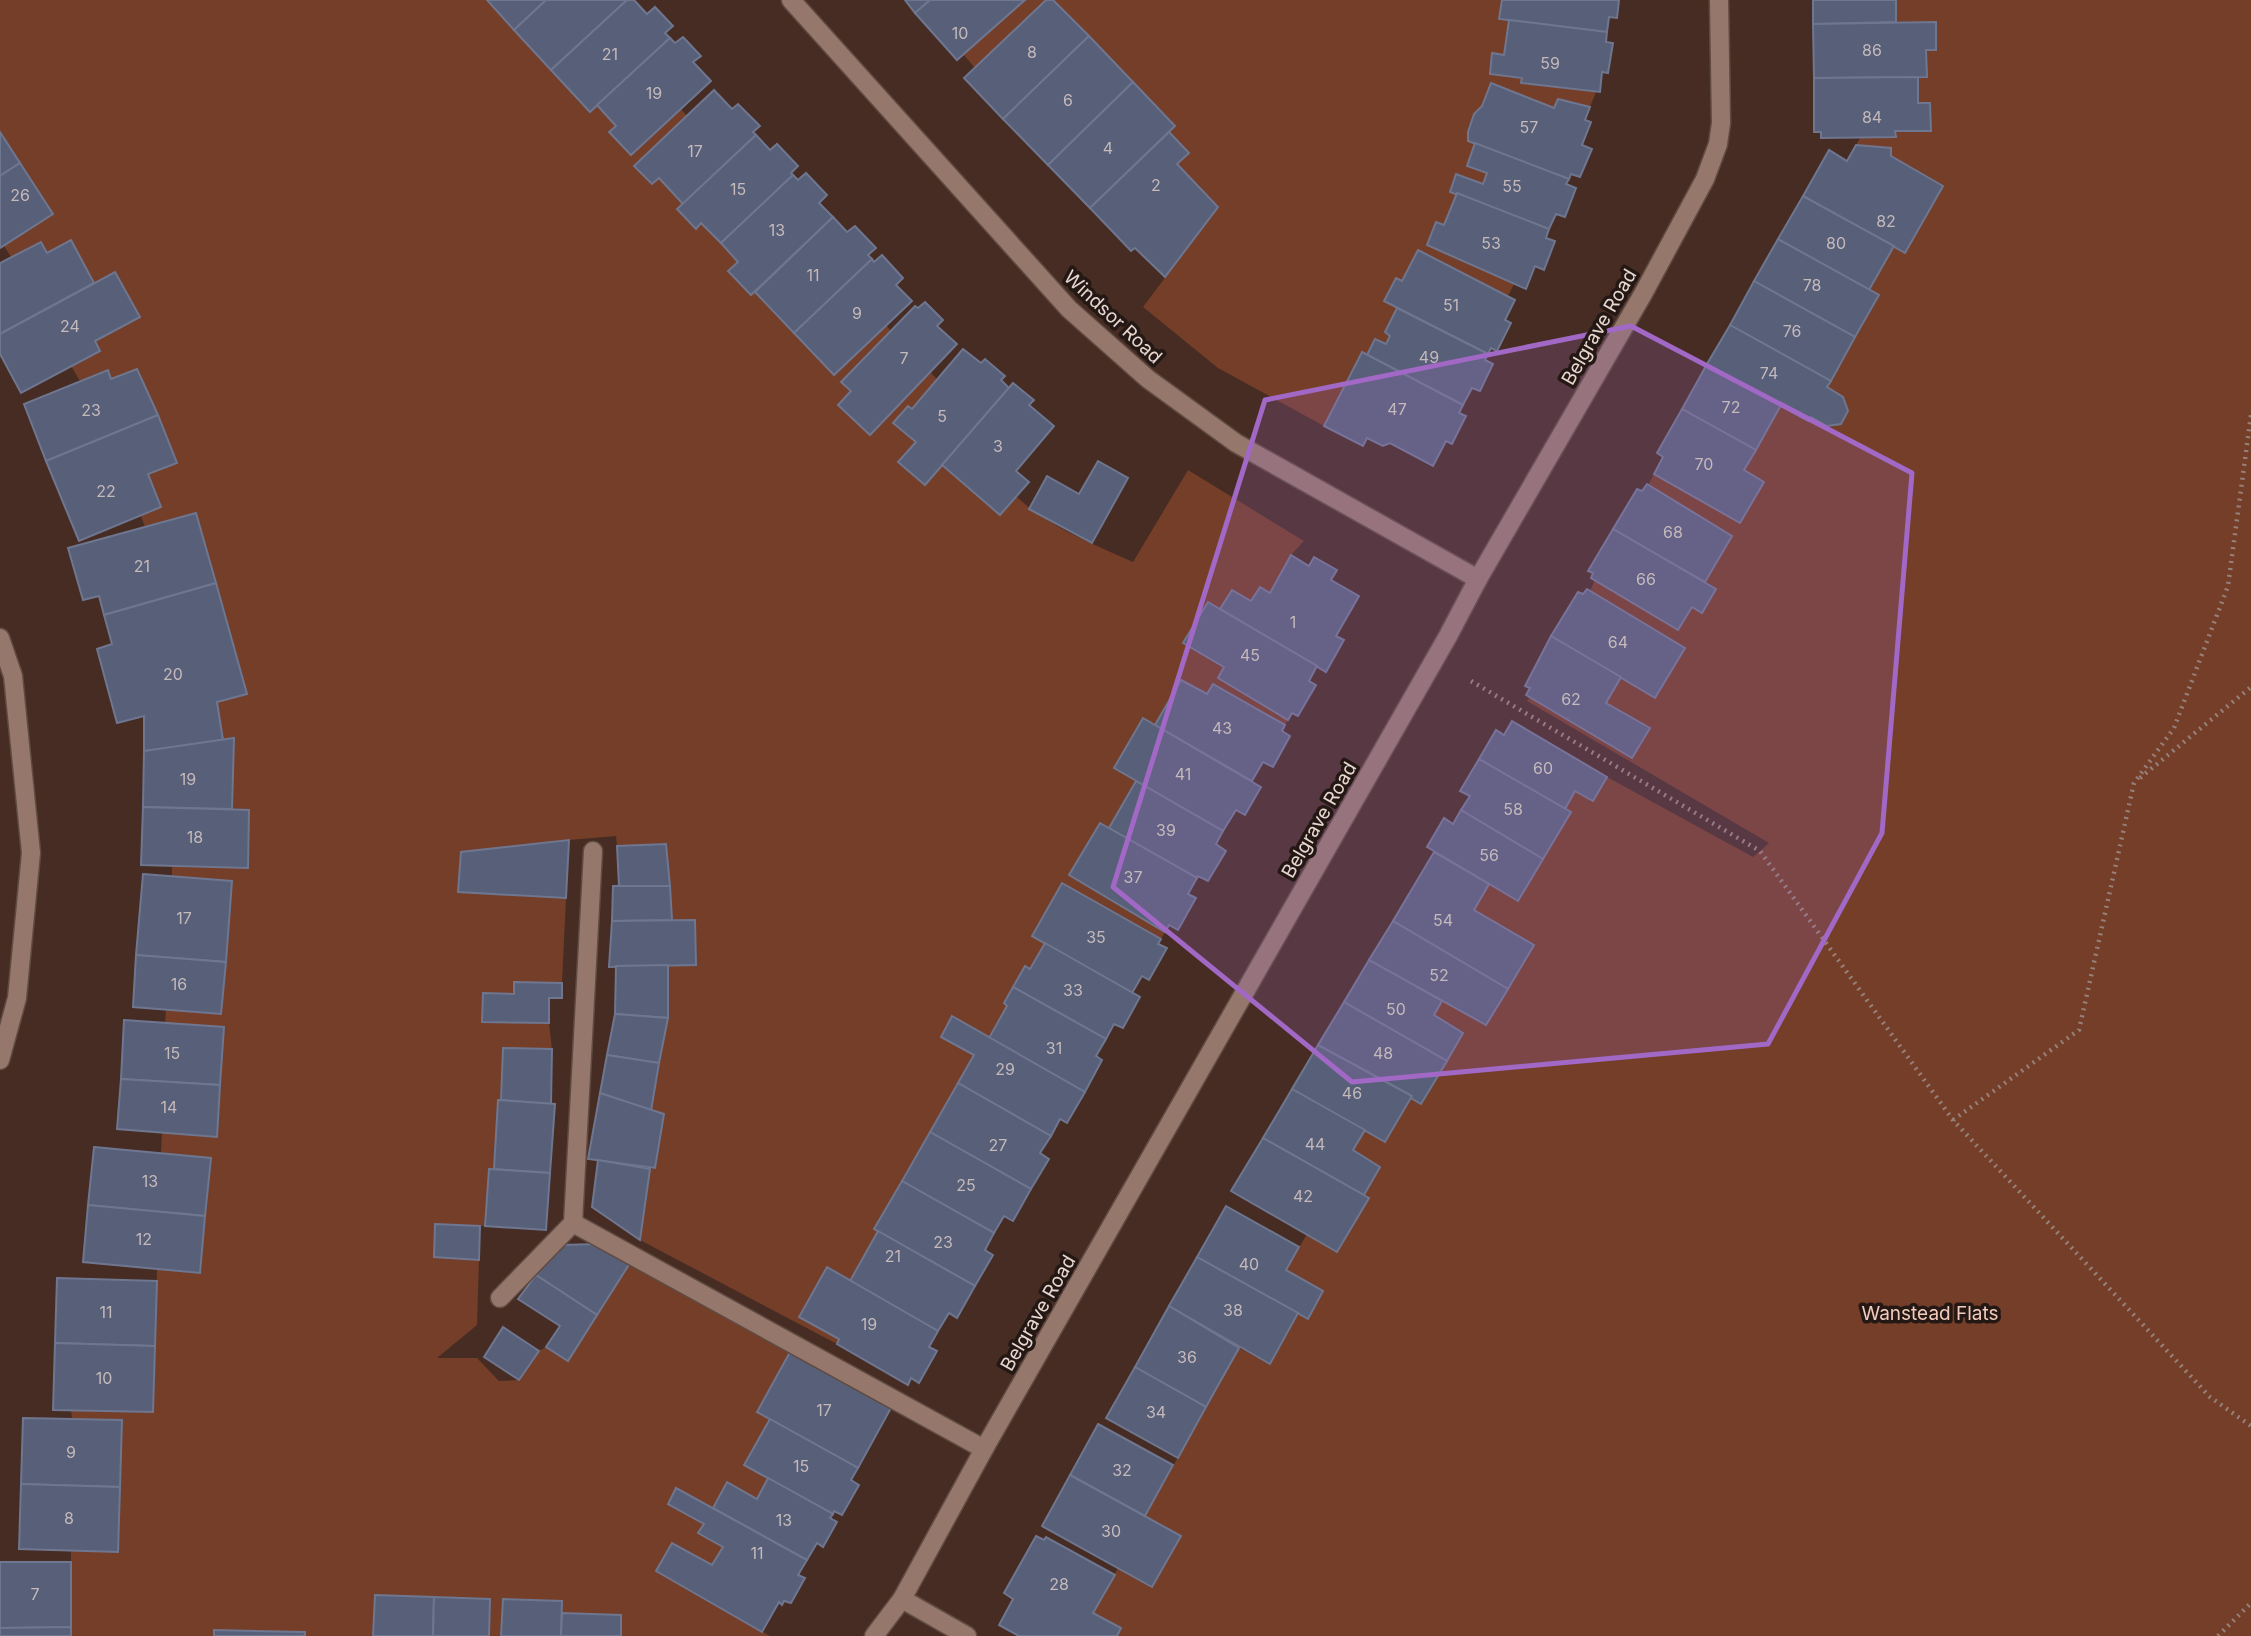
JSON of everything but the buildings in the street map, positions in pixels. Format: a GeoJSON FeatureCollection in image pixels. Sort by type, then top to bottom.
{"type":"FeatureCollection","features":[{"type":"Feature","properties":{"kind":"street","name":"Windsor Road"},"geometry":{"type":"LineString","coordinates":[[791,0],[1069,309],[1148,379],[1236,443],[1478,579]]}},
{"type":"Feature","properties":{"kind":"street","name":"Belgrave Road"},"geometry":{"type":"LineString","coordinates":[[874,1636],[902,1599],[984,1449],[1478,579],[1643,294],[1705,179],[1718,144],[1721,122],[1719,0]]}},
{"type":"Feature","properties":{"kind":"street"},"geometry":{"type":"LineString","coordinates":[[0,638],[13,676],[31,853],[17,998],[0,1060]]}},
{"type":"Feature","properties":{"kind":"street"},"geometry":{"type":"LineString","coordinates":[[500,1298],[573,1223],[593,851]]}},
{"type":"Feature","properties":{"kind":"street"},"geometry":{"type":"LineString","coordinates":[[573,1223],[984,1449]]}},
{"type":"Feature","properties":{"kind":"street"},"geometry":{"type":"LineString","coordinates":[[902,1599],[967,1636]]}},
{"type":"Feature","properties":{"kind":"path"},"geometry":{"type":"LineString","coordinates":[[1953,1120],[2079,1030],[2134,783],[2174,728],[2228,586],[2251,415]]}},
{"type":"Feature","properties":{"kind":"path"},"geometry":{"type":"LineString","coordinates":[[1471,681],[1760,851],[1953,1120],[2210,1397],[2251,1426]]}},
{"type":"Feature","properties":{"kind":"path"},"geometry":{"type":"LineString","coordinates":[[2134,783],[2251,687]]}},
{"type":"Feature","properties":{"kind":"path"},"geometry":{"type":"LineString","coordinates":[[2218,1636],[2251,1603]]}},
{"type":"Feature","properties":{"kind":"highlighted area"},"geometry":{"type":"Polygon","coordinates":[[[1631,326],[1912,473],[1882,833],[1768,1044],[1352,1082],[1113,887],[1265,400],[1631,326]]]}},
{"type":"Feature","properties":{"kind":"green space"},"geometry":{"type":"Polygon","coordinates":[[[0,0],[487,0],[590,112],[597,105],[616,126],[610,132],[631,155],[681,109],[687,116],[635,167],[652,184],[659,178],[683,204],[677,209],[695,228],[701,223],[738,262],[729,271],[752,294],[755,292],[834,375],[886,325],[891,331],[839,406],[870,435],[930,372],[937,379],[912,409],[908,406],[893,423],[916,442],[899,462],[942,465],[1000,514],[1016,496],[1056,525],[1133,562],[1188,470],[1304,541],[1291,555],[1270,593],[1260,587],[1251,601],[1232,590],[1220,609],[1208,602],[1184,643],[1224,667],[1218,678],[1288,720],[1285,725],[1213,684],[1207,694],[1181,680],[1155,725],[1143,718],[1114,768],[1136,781],[1109,828],[1100,823],[1069,875],[1165,932],[1161,939],[1062,883],[1032,935],[1045,943],[1030,969],[1025,967],[1004,1003],[1007,1006],[989,1038],[952,1017],[941,1037],[974,1055],[874,1228],[878,1231],[850,1281],[827,1268],[799,1316],[839,1339],[837,1344],[640,1240],[650,1169],[655,1168],[663,1114],[651,1111],[668,1018],[668,965],[696,964],[695,920],[672,920],[666,844],[617,846],[616,836],[569,840],[458,892],[566,898],[562,983],[514,982],[514,994],[483,994],[482,1022],[549,1023],[552,1049],[503,1048],[501,1100],[498,1101],[494,1169],[489,1169],[485,1226],[435,1224],[434,1257],[479,1260],[477,1325],[437,1358],[477,1358],[499,1381],[519,1380],[539,1351],[546,1347],[568,1361],[630,1263],[790,1352],[757,1412],[770,1419],[744,1464],[768,1478],[757,1499],[727,1483],[713,1508],[676,1488],[668,1504],[704,1524],[699,1534],[723,1547],[712,1565],[672,1543],[656,1571],[770,1636],[621,1636],[621,1615],[562,1613],[562,1601],[503,1599],[501,1636],[489,1636],[490,1599],[375,1595],[373,1636],[305,1636],[304,1632],[215,1630],[214,1636],[71,1636],[71,1551],[117,1552],[71,1410],[153,1412],[157,1269],[200,1272],[211,1158],[161,1153],[162,1133],[217,1136],[224,1028],[165,1023],[166,1010],[221,1014],[232,881],[172,876],[172,865],[247,867],[249,810],[232,809],[234,739],[223,740],[217,702],[247,694],[196,513],[145,527],[141,516],[161,507],[148,474],[177,463],[138,369],[111,379],[107,370],[80,381],[71,366],[100,351],[95,341],[140,317],[115,272],[94,283],[71,241],[47,253],[40,242],[11,257],[4,246],[53,214],[0,132],[0,0]]]}},
{"type":"Feature","properties":{"kind":"green space"},"geometry":{"type":"Polygon","coordinates":[[[1025,0],[1046,0],[975,68],[963,54],[1025,0]]]}},
{"type":"Feature","properties":{"kind":"green space"},"geometry":{"type":"Polygon","coordinates":[[[1053,0],[1502,0],[1500,19],[1509,20],[1504,55],[1492,53],[1490,74],[1522,78],[1522,83],[1596,92],[1590,107],[1558,99],[1554,108],[1491,84],[1468,134],[1468,141],[1475,143],[1467,165],[1487,173],[1483,184],[1456,174],[1450,191],[1457,193],[1444,225],[1436,222],[1427,245],[1514,284],[1508,296],[1418,250],[1402,281],[1396,278],[1384,301],[1397,308],[1385,332],[1390,336],[1386,344],[1375,339],[1367,355],[1362,352],[1324,426],[1218,368],[1143,307],[1218,207],[1177,164],[1188,153],[1169,132],[1175,125],[1053,0]]]}},
{"type":"Feature","properties":{"kind":"green space","name":"Wanstead Flats"},"geometry":{"type":"Polygon","coordinates":[[[1896,0],[2251,0],[2251,1636],[1117,1636],[1121,1628],[1093,1613],[1118,1568],[1152,1587],[1180,1536],[1145,1516],[1239,1348],[1270,1364],[1298,1313],[1286,1270],[1307,1234],[1337,1252],[1369,1199],[1364,1195],[1380,1167],[1353,1150],[1365,1130],[1385,1142],[1412,1096],[1434,1015],[1442,1001],[1486,1025],[1534,946],[1474,910],[1489,884],[1518,900],[1570,813],[1565,809],[1575,791],[1593,801],[1607,777],[1753,857],[1769,843],[1527,701],[1530,697],[1632,758],[1650,728],[1606,703],[1621,677],[1655,698],[1685,648],[1590,591],[1595,580],[1678,629],[1692,607],[1701,612],[1715,589],[1705,582],[1732,536],[1648,485],[1654,474],[1740,523],[1744,470],[1781,405],[1807,421],[1811,417],[1827,426],[1841,424],[1848,411],[1843,397],[1827,387],[1855,337],[1869,290],[1894,246],[1890,148],[1856,145],[1860,138],[1895,137],[1895,131],[1931,130],[1930,104],[1918,103],[1918,77],[1927,76],[1926,50],[1936,49],[1936,23],[1896,22],[1896,0]]]}}]}
